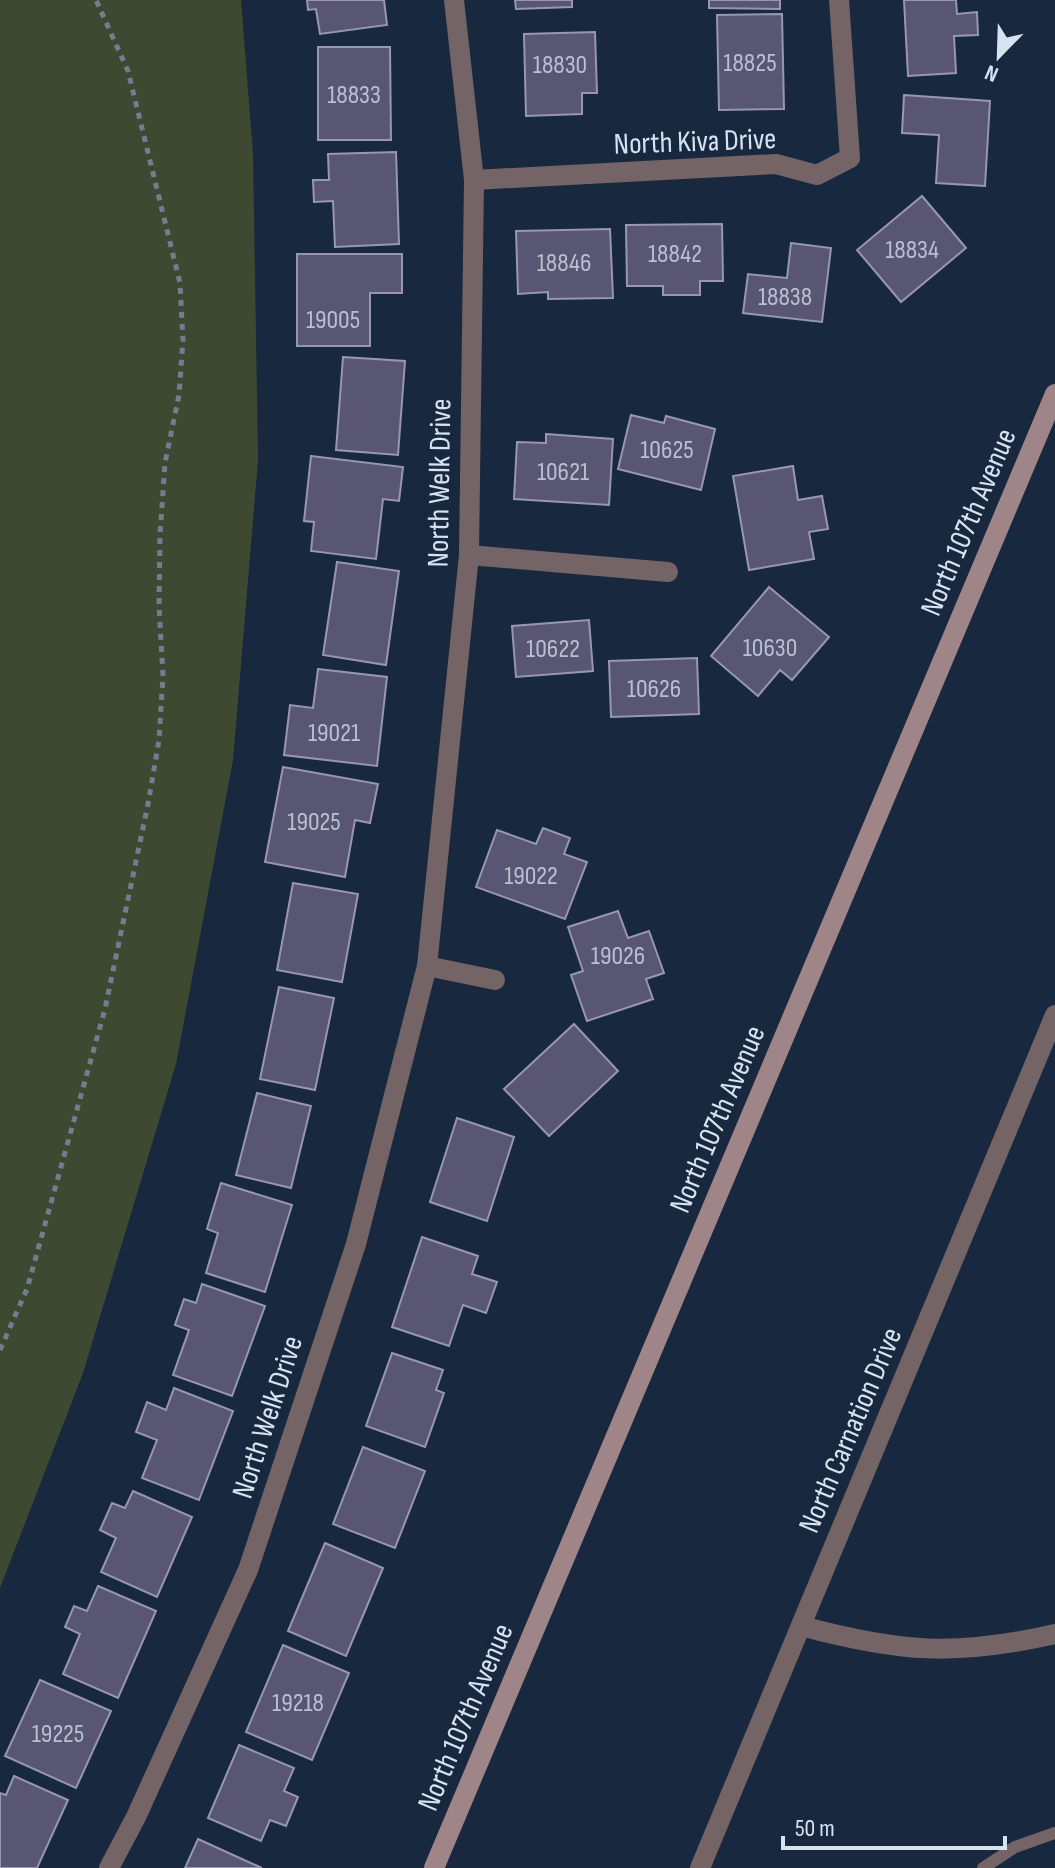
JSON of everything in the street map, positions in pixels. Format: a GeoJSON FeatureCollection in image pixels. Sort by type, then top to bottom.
{"type":"FeatureCollection","features":[{"type":"Feature","properties":{"kind":"main road","name":"North 107th Avenue"},"geometry":{"type":"LineString","coordinates":[[434,1868],[1055,394]]}},
{"type":"Feature","properties":{"kind":"street","name":"North Welk Drive"},"geometry":{"type":"LineString","coordinates":[[109,1868],[136,1817],[248,1570],[356,1244],[427,966],[469,555],[474,180],[454,0]]}},
{"type":"Feature","properties":{"kind":"street","name":"North Kiva Drive"},"geometry":{"type":"LineString","coordinates":[[474,180],[776,164],[817,175],[850,158],[839,0]]}},
{"type":"Feature","properties":{"kind":"street"},"geometry":{"type":"LineString","coordinates":[[469,555],[668,572]]}},
{"type":"Feature","properties":{"kind":"street"},"geometry":{"type":"LineString","coordinates":[[427,966],[495,980]]}},
{"type":"Feature","properties":{"kind":"street","name":"North Carnation Drive"},"geometry":{"type":"LineString","coordinates":[[700,1868],[1055,1015]]}},
{"type":"Feature","properties":{"kind":"street"},"geometry":{"type":"LineString","coordinates":[[801,1626],[862,1642],[945,1650],[978,1649],[1055,1634]]}},
{"type":"Feature","properties":{"kind":"lane"},"geometry":{"type":"LineString","coordinates":[[983,1868],[1015,1847],[1055,1833]]}},
{"type":"Feature","properties":{"kind":"path"},"geometry":{"type":"LineString","coordinates":[[0,1350],[27,1289],[105,1009],[159,740],[163,676],[159,606],[160,535],[165,463],[179,395],[183,340],[180,283],[128,71],[96,0]]}},
{"type":"Feature","properties":{"kind":"green space"},"geometry":{"type":"Polygon","coordinates":[[[0,0],[241,0],[253,154],[258,460],[233,760],[176,1064],[83,1373],[0,1588],[0,0]]]}},
{"type":"Feature","properties":{"kind":"building"},"geometry":{"type":"Polygon","coordinates":[[[307,0],[384,0],[387,25],[320,34],[316,9],[308,10],[307,0]]]}},
{"type":"Feature","properties":{"kind":"building"},"geometry":{"type":"Polygon","coordinates":[[[515,0],[572,0],[572,7],[516,9],[515,0]]]}},
{"type":"Feature","properties":{"kind":"building"},"geometry":{"type":"Polygon","coordinates":[[[709,0],[780,0],[780,9],[709,8],[709,0]]]}},
{"type":"Feature","properties":{"kind":"building"},"geometry":{"type":"Polygon","coordinates":[[[904,0],[956,0],[957,14],[977,12],[978,35],[954,36],[956,73],[908,76],[904,0]]]}},
{"type":"Feature","properties":{"kind":"building"},"geometry":{"type":"Polygon","coordinates":[[[782,14],[784,109],[719,110],[717,15],[782,14]]]}},
{"type":"Feature","properties":{"kind":"building"},"geometry":{"type":"Polygon","coordinates":[[[595,32],[597,93],[582,93],[582,114],[526,116],[524,34],[595,32]]]}},
{"type":"Feature","properties":{"kind":"building"},"geometry":{"type":"Polygon","coordinates":[[[318,47],[390,47],[391,140],[318,140],[318,47]]]}},
{"type":"Feature","properties":{"kind":"building"},"geometry":{"type":"Polygon","coordinates":[[[904,95],[990,101],[985,186],[936,183],[939,135],[902,133],[904,95]]]}},
{"type":"Feature","properties":{"kind":"building"},"geometry":{"type":"Polygon","coordinates":[[[396,152],[399,244],[335,247],[333,201],[314,202],[313,180],[329,180],[328,154],[396,152]]]}},
{"type":"Feature","properties":{"kind":"building"},"geometry":{"type":"Polygon","coordinates":[[[922,196],[966,248],[901,302],[857,250],[922,196]]]}},
{"type":"Feature","properties":{"kind":"building"},"geometry":{"type":"Polygon","coordinates":[[[722,224],[723,281],[700,281],[700,295],[663,295],[663,286],[627,286],[626,225],[722,224]]]}},
{"type":"Feature","properties":{"kind":"building"},"geometry":{"type":"Polygon","coordinates":[[[610,229],[613,298],[548,299],[548,292],[518,294],[516,231],[610,229]]]}},
{"type":"Feature","properties":{"kind":"building"},"geometry":{"type":"Polygon","coordinates":[[[791,243],[831,248],[822,322],[743,313],[748,274],[787,278],[791,243]]]}},
{"type":"Feature","properties":{"kind":"building"},"geometry":{"type":"Polygon","coordinates":[[[297,254],[402,254],[402,293],[370,293],[370,346],[297,346],[297,254]]]}},
{"type":"Feature","properties":{"kind":"building"},"geometry":{"type":"Polygon","coordinates":[[[343,357],[405,361],[398,455],[336,450],[343,357]]]}},
{"type":"Feature","properties":{"kind":"building"},"geometry":{"type":"Polygon","coordinates":[[[631,415],[664,423],[666,416],[715,429],[701,490],[618,469],[631,415]]]}},
{"type":"Feature","properties":{"kind":"building"},"geometry":{"type":"Polygon","coordinates":[[[546,434],[613,439],[609,505],[514,499],[517,442],[546,443],[546,434]]]}},
{"type":"Feature","properties":{"kind":"building"},"geometry":{"type":"Polygon","coordinates":[[[311,456],[403,467],[399,501],[383,499],[376,559],[311,551],[314,522],[304,521],[311,456]]]}},
{"type":"Feature","properties":{"kind":"building"},"geometry":{"type":"Polygon","coordinates":[[[793,466],[798,500],[822,496],[828,529],[809,532],[814,559],[749,570],[733,476],[793,466]]]}},
{"type":"Feature","properties":{"kind":"building"},"geometry":{"type":"Polygon","coordinates":[[[337,562],[399,571],[386,665],[323,655],[337,562]]]}},
{"type":"Feature","properties":{"kind":"building"},"geometry":{"type":"Polygon","coordinates":[[[769,587],[829,637],[792,680],[780,670],[758,696],[711,656],[769,587]]]}},
{"type":"Feature","properties":{"kind":"building"},"geometry":{"type":"Polygon","coordinates":[[[589,620],[593,671],[516,677],[512,626],[589,620]]]}},
{"type":"Feature","properties":{"kind":"building"},"geometry":{"type":"Polygon","coordinates":[[[697,658],[699,714],[611,717],[609,661],[697,658]]]}},
{"type":"Feature","properties":{"kind":"building"},"geometry":{"type":"Polygon","coordinates":[[[318,669],[387,677],[377,766],[284,755],[290,705],[313,708],[318,669]]]}},
{"type":"Feature","properties":{"kind":"building"},"geometry":{"type":"Polygon","coordinates":[[[283,767],[378,784],[370,823],[355,820],[345,877],[265,862],[283,767]]]}},
{"type":"Feature","properties":{"kind":"building"},"geometry":{"type":"Polygon","coordinates":[[[543,828],[570,838],[564,854],[587,862],[565,919],[476,887],[497,830],[536,844],[543,828]]]}},
{"type":"Feature","properties":{"kind":"building"},"geometry":{"type":"Polygon","coordinates":[[[293,883],[358,894],[342,982],[277,970],[293,883]]]}},
{"type":"Feature","properties":{"kind":"building"},"geometry":{"type":"Polygon","coordinates":[[[618,911],[628,938],[649,931],[664,973],[646,979],[653,999],[587,1021],[571,975],[583,971],[568,927],[618,911]]]}},
{"type":"Feature","properties":{"kind":"building"},"geometry":{"type":"Polygon","coordinates":[[[279,987],[334,998],[315,1090],[260,1079],[279,987]]]}},
{"type":"Feature","properties":{"kind":"building"},"geometry":{"type":"Polygon","coordinates":[[[574,1024],[618,1071],[549,1136],[504,1089],[574,1024]]]}},
{"type":"Feature","properties":{"kind":"building"},"geometry":{"type":"Polygon","coordinates":[[[257,1093],[311,1106],[291,1188],[236,1175],[257,1093]]]}},
{"type":"Feature","properties":{"kind":"building"},"geometry":{"type":"Polygon","coordinates":[[[457,1118],[514,1137],[487,1221],[430,1202],[457,1118]]]}},
{"type":"Feature","properties":{"kind":"building"},"geometry":{"type":"Polygon","coordinates":[[[221,1183],[292,1205],[265,1292],[206,1273],[218,1233],[207,1229],[221,1183]]]}},
{"type":"Feature","properties":{"kind":"building"},"geometry":{"type":"Polygon","coordinates":[[[422,1237],[478,1256],[472,1274],[497,1282],[486,1313],[463,1305],[449,1346],[392,1327],[422,1237]]]}},
{"type":"Feature","properties":{"kind":"building"},"geometry":{"type":"Polygon","coordinates":[[[202,1284],[265,1306],[232,1396],[173,1375],[189,1330],[175,1325],[184,1299],[196,1303],[202,1284]]]}},
{"type":"Feature","properties":{"kind":"building"},"geometry":{"type":"Polygon","coordinates":[[[392,1353],[443,1370],[436,1390],[444,1393],[425,1447],[366,1426],[392,1353]]]}},
{"type":"Feature","properties":{"kind":"building"},"geometry":{"type":"Polygon","coordinates":[[[174,1388],[233,1411],[199,1500],[142,1478],[157,1440],[136,1432],[147,1402],[166,1410],[174,1388]]]}},
{"type":"Feature","properties":{"kind":"building"},"geometry":{"type":"Polygon","coordinates":[[[363,1447],[425,1471],[395,1548],[333,1524],[363,1447]]]}},
{"type":"Feature","properties":{"kind":"building"},"geometry":{"type":"Polygon","coordinates":[[[133,1491],[192,1517],[157,1597],[101,1572],[116,1538],[100,1530],[112,1503],[125,1508],[133,1491]]]}},
{"type":"Feature","properties":{"kind":"building"},"geometry":{"type":"Polygon","coordinates":[[[325,1543],[383,1568],[346,1656],[288,1631],[325,1543]]]}},
{"type":"Feature","properties":{"kind":"building"},"geometry":{"type":"Polygon","coordinates":[[[98,1586],[156,1611],[118,1698],[63,1674],[80,1634],[65,1627],[74,1606],[87,1611],[98,1586]]]}},
{"type":"Feature","properties":{"kind":"building"},"geometry":{"type":"Polygon","coordinates":[[[283,1645],[349,1673],[312,1760],[246,1732],[283,1645]]]}},
{"type":"Feature","properties":{"kind":"building"},"geometry":{"type":"Polygon","coordinates":[[[40,1680],[111,1711],[76,1788],[5,1756],[40,1680]]]}},
{"type":"Feature","properties":{"kind":"building"},"geometry":{"type":"Polygon","coordinates":[[[239,1745],[294,1768],[284,1791],[298,1797],[286,1826],[270,1820],[261,1841],[208,1818],[239,1745]]]}},
{"type":"Feature","properties":{"kind":"building"},"geometry":{"type":"Polygon","coordinates":[[[14,1776],[68,1800],[37,1868],[0,1868],[0,1793],[6,1795],[14,1776]]]}},
{"type":"Feature","properties":{"kind":"building"},"geometry":{"type":"Polygon","coordinates":[[[198,1839],[262,1868],[185,1868],[198,1839]]]}}]}
